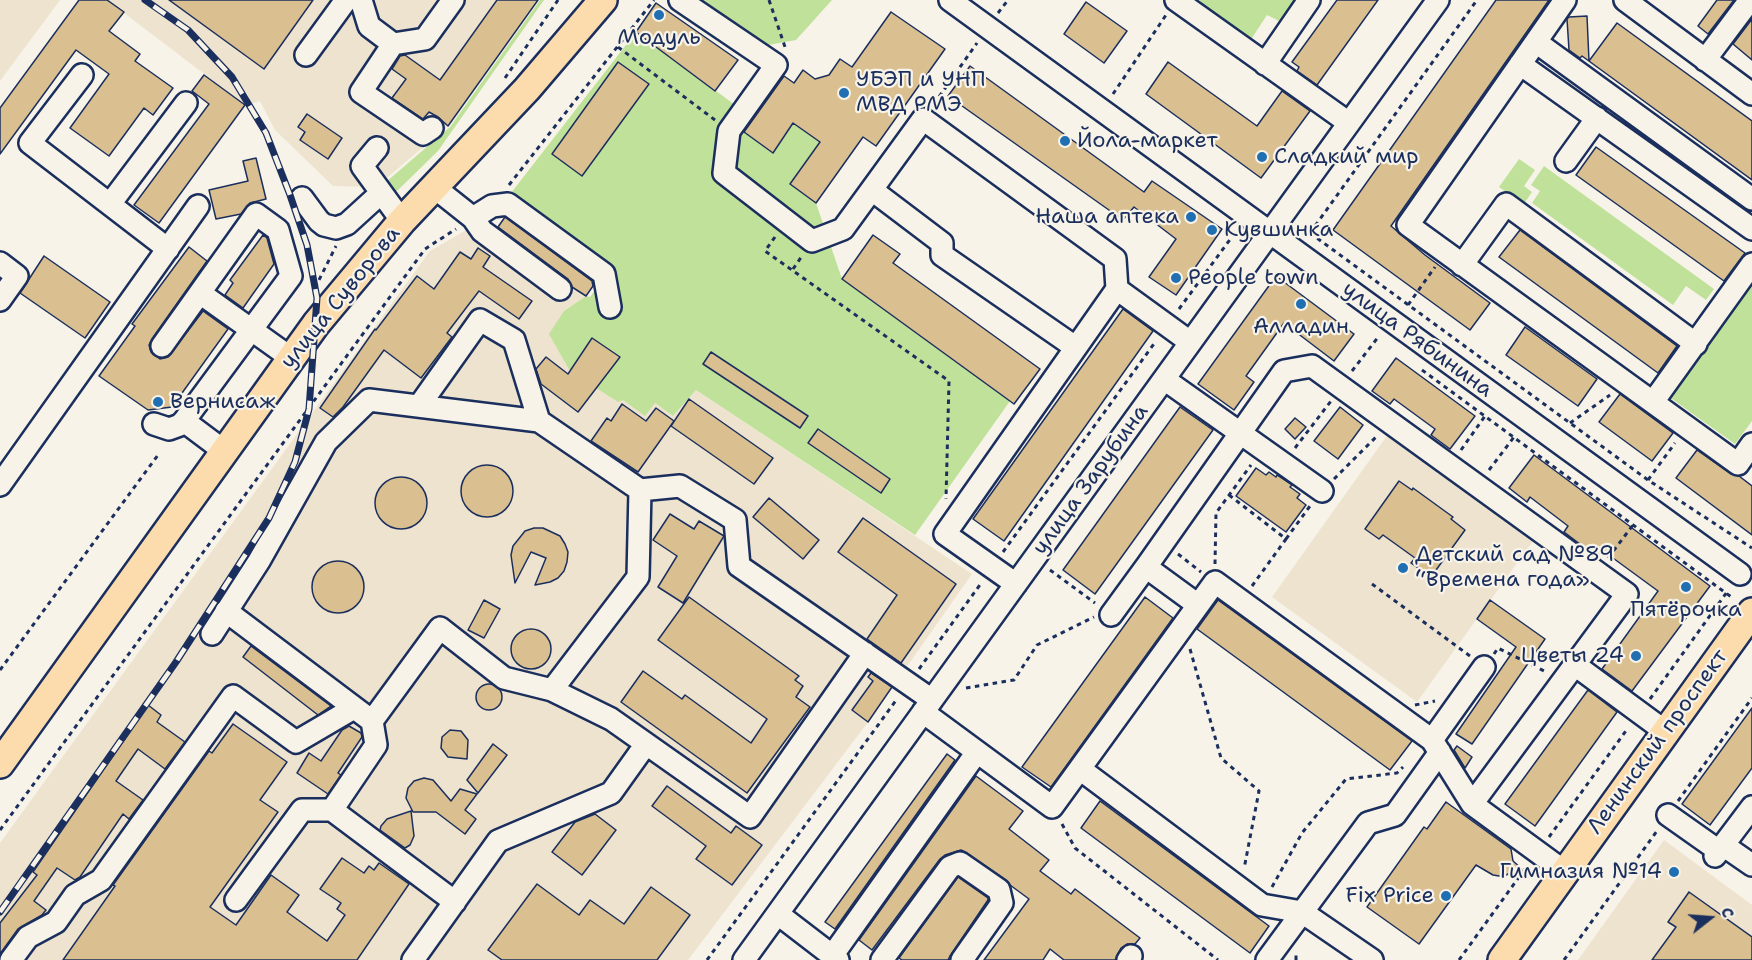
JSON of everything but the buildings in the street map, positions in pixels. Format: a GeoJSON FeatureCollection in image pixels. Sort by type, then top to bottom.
{"type":"FeatureCollection","features":[{"type":"Feature","properties":{"kind":"main road","name":"улица Суворова"},"geometry":{"type":"LineString","coordinates":[[0,764],[316,324],[402,221],[526,89],[603,0]]}},
{"type":"Feature","properties":{"kind":"main road","name":"Ленинский проспект"},"geometry":{"type":"LineString","coordinates":[[1502,960],[1666,732],[1744,606]]}},
{"type":"Feature","properties":{"kind":"street"},"geometry":{"type":"LineString","coordinates":[[306,55],[346,0]]}},
{"type":"Feature","properties":{"kind":"street"},"geometry":{"type":"LineString","coordinates":[[361,0],[369,26],[393,44],[424,39],[453,0]]}},
{"type":"Feature","properties":{"kind":"street"},"geometry":{"type":"LineString","coordinates":[[680,0],[776,65],[729,131],[724,172],[812,242],[843,229],[923,119],[1115,260],[1117,289],[945,534],[1016,584]]}},
{"type":"Feature","properties":{"kind":"street","name":"улица Рябинина"},"geometry":{"type":"LineString","coordinates":[[950,0],[1740,574]]}},
{"type":"Feature","properties":{"kind":"street"},"geometry":{"type":"LineString","coordinates":[[1265,64],[1310,0]]}},
{"type":"Feature","properties":{"kind":"street","name":"улица Зарубина"},"geometry":{"type":"LineString","coordinates":[[744,960],[1438,0]]}},
{"type":"Feature","properties":{"kind":"street"},"geometry":{"type":"LineString","coordinates":[[1565,0],[1408,225],[1738,464],[1752,444]]}},
{"type":"Feature","properties":{"kind":"street"},"geometry":{"type":"LineString","coordinates":[[1624,0],[1750,90]]}},
{"type":"Feature","properties":{"kind":"street"},"geometry":{"type":"LineString","coordinates":[[1705,60],[1750,0]]}},
{"type":"Feature","properties":{"kind":"street"},"geometry":{"type":"LineString","coordinates":[[1175,1],[1349,123]]}},
{"type":"Feature","properties":{"kind":"street"},"geometry":{"type":"LineString","coordinates":[[1536,42],[1752,199]]}},
{"type":"Feature","properties":{"kind":"street"},"geometry":{"type":"LineString","coordinates":[[393,44],[361,92],[423,134],[432,128]]}},
{"type":"Feature","properties":{"kind":"street"},"geometry":{"type":"LineString","coordinates":[[1520,64],[1752,229]]}},
{"type":"Feature","properties":{"kind":"street"},"geometry":{"type":"LineString","coordinates":[[82,75],[30,143],[168,249]]}},
{"type":"Feature","properties":{"kind":"street"},"geometry":{"type":"LineString","coordinates":[[110,204],[186,103]]}},
{"type":"Feature","properties":{"kind":"street"},"geometry":{"type":"LineString","coordinates":[[1566,161],[1597,118]]}},
{"type":"Feature","properties":{"kind":"street"},"geometry":{"type":"LineString","coordinates":[[377,148],[362,166],[402,221]]}},
{"type":"Feature","properties":{"kind":"street"},"geometry":{"type":"LineString","coordinates":[[434,187],[473,218],[482,231],[560,289]]}},
{"type":"Feature","properties":{"kind":"street"},"geometry":{"type":"LineString","coordinates":[[872,190],[942,243],[942,255],[1075,347]]}},
{"type":"Feature","properties":{"kind":"street"},"geometry":{"type":"LineString","coordinates":[[302,198],[318,221],[336,228],[347,224],[381,194]]}},
{"type":"Feature","properties":{"kind":"street"},"geometry":{"type":"LineString","coordinates":[[473,218],[492,206],[507,204],[604,274],[610,307]]}},
{"type":"Feature","properties":{"kind":"street"},"geometry":{"type":"LineString","coordinates":[[1454,259],[1506,204],[1696,344]]}},
{"type":"Feature","properties":{"kind":"street"},"geometry":{"type":"LineString","coordinates":[[2,479],[198,206]]}},
{"type":"Feature","properties":{"kind":"street"},"geometry":{"type":"LineString","coordinates":[[154,424],[169,429],[184,421],[291,276],[278,230],[256,214],[162,346]]}},
{"type":"Feature","properties":{"kind":"street"},"geometry":{"type":"LineString","coordinates":[[0,263],[17,276],[0,300]]}},
{"type":"Feature","properties":{"kind":"street"},"geometry":{"type":"LineString","coordinates":[[1653,402],[1752,264]]}},
{"type":"Feature","properties":{"kind":"street"},"geometry":{"type":"LineString","coordinates":[[1117,289],[1190,342]]}},
{"type":"Feature","properties":{"kind":"street"},"geometry":{"type":"LineString","coordinates":[[200,293],[291,358]]}},
{"type":"Feature","properties":{"kind":"street"},"geometry":{"type":"LineString","coordinates":[[419,406],[480,320],[514,340],[538,421]]}},
{"type":"Feature","properties":{"kind":"street"},"geometry":{"type":"LineString","coordinates":[[1111,615],[1284,371],[1312,366],[1627,594],[1472,804]]}},
{"type":"Feature","properties":{"kind":"street"},"geometry":{"type":"LineString","coordinates":[[1164,379],[1322,491]]}},
{"type":"Feature","properties":{"kind":"street"},"geometry":{"type":"LineString","coordinates":[[212,634],[259,561],[326,442],[369,400],[538,421],[640,490],[680,486],[735,520],[739,566],[908,683],[928,706],[977,752],[1052,807],[1215,582],[1390,709],[1436,746],[1472,804],[1565,872]]}},
{"type":"Feature","properties":{"kind":"street"},"geometry":{"type":"LineString","coordinates":[[184,421],[224,451]]}},
{"type":"Feature","properties":{"kind":"street"},"geometry":{"type":"LineString","coordinates":[[552,690],[638,577],[640,490]]}},
{"type":"Feature","properties":{"kind":"street"},"geometry":{"type":"LineString","coordinates":[[1146,567],[1198,605]]}},
{"type":"Feature","properties":{"kind":"street"},"geometry":{"type":"LineString","coordinates":[[226,611],[372,721],[376,745],[333,810]]}},
{"type":"Feature","properties":{"kind":"street"},"geometry":{"type":"LineString","coordinates":[[372,721],[440,628],[504,678],[552,690],[611,719],[750,817],[865,653]]}},
{"type":"Feature","properties":{"kind":"street"},"geometry":{"type":"LineString","coordinates":[[1267,960],[1368,823],[1395,815],[1463,696],[1484,667]]}},
{"type":"Feature","properties":{"kind":"street"},"geometry":{"type":"LineString","coordinates":[[1569,673],[1640,713],[1666,732]]}},
{"type":"Feature","properties":{"kind":"street"},"geometry":{"type":"LineString","coordinates":[[11,960],[28,937],[56,922],[75,895],[101,880],[233,696],[296,742],[354,708]]}},
{"type":"Feature","properties":{"kind":"street"},"geometry":{"type":"LineString","coordinates":[[413,960],[498,841],[610,793],[646,744]]}},
{"type":"Feature","properties":{"kind":"street"},"geometry":{"type":"LineString","coordinates":[[778,914],[835,958],[977,752]]}},
{"type":"Feature","properties":{"kind":"street"},"geometry":{"type":"LineString","coordinates":[[1080,769],[1262,904],[1302,912],[1372,960]]}},
{"type":"Feature","properties":{"kind":"street"},"geometry":{"type":"LineString","coordinates":[[1719,850],[1752,807]]}},
{"type":"Feature","properties":{"kind":"street"},"geometry":{"type":"LineString","coordinates":[[236,900],[302,810],[333,810],[455,902]]}},
{"type":"Feature","properties":{"kind":"street"},"geometry":{"type":"LineString","coordinates":[[1668,815],[1719,850],[1752,865]]}},
{"type":"Feature","properties":{"kind":"street"},"geometry":{"type":"LineString","coordinates":[[882,960],[950,867],[960,863],[999,890],[1002,903],[962,960]]}},
{"type":"Feature","properties":{"kind":"path"},"geometry":{"type":"LineString","coordinates":[[492,206],[654,0]]}},
{"type":"Feature","properties":{"kind":"path"},"geometry":{"type":"LineString","coordinates":[[769,0],[786,52]]}},
{"type":"Feature","properties":{"kind":"path"},"geometry":{"type":"LineString","coordinates":[[1477,0],[1310,233],[1648,480],[1752,548]]}},
{"type":"Feature","properties":{"kind":"path"},"geometry":{"type":"LineString","coordinates":[[1101,110],[1175,1]]}},
{"type":"Feature","properties":{"kind":"path"},"geometry":{"type":"LineString","coordinates":[[923,119],[988,28]]}},
{"type":"Feature","properties":{"kind":"path"},"geometry":{"type":"LineString","coordinates":[[618,47],[729,131]]}},
{"type":"Feature","properties":{"kind":"path"},"geometry":{"type":"LineString","coordinates":[[707,960],[1247,216]]}},
{"type":"Feature","properties":{"kind":"path"},"geometry":{"type":"LineString","coordinates":[[0,830],[425,249],[473,218]]}},
{"type":"Feature","properties":{"kind":"path"},"geometry":{"type":"LineString","coordinates":[[786,221],[765,251],[949,381],[946,499]]}},
{"type":"Feature","properties":{"kind":"path"},"geometry":{"type":"LineString","coordinates":[[1408,304],[1454,259]]}},
{"type":"Feature","properties":{"kind":"path"},"geometry":{"type":"LineString","coordinates":[[1378,337],[1387,344]]}},
{"type":"Feature","properties":{"kind":"path"},"geometry":{"type":"LineString","coordinates":[[1414,363],[1744,606]]}},
{"type":"Feature","properties":{"kind":"path"},"geometry":{"type":"LineString","coordinates":[[1570,423],[1626,383]]}},
{"type":"Feature","properties":{"kind":"path"},"geometry":{"type":"LineString","coordinates":[[1450,466],[1486,416]]}},
{"type":"Feature","properties":{"kind":"path"},"geometry":{"type":"LineString","coordinates":[[1477,486],[1527,420]]}},
{"type":"Feature","properties":{"kind":"path"},"geometry":{"type":"LineString","coordinates":[[1241,601],[1322,491],[1390,423]]}},
{"type":"Feature","properties":{"kind":"path"},"geometry":{"type":"LineString","coordinates":[[1648,480],[1687,427]]}},
{"type":"Feature","properties":{"kind":"path"},"geometry":{"type":"LineString","coordinates":[[0,670],[158,456]]}},
{"type":"Feature","properties":{"kind":"path"},"geometry":{"type":"LineString","coordinates":[[1215,582],[1214,512],[1253,462]]}},
{"type":"Feature","properties":{"kind":"path"},"geometry":{"type":"LineString","coordinates":[[1229,495],[1286,539]]}},
{"type":"Feature","properties":{"kind":"path"},"geometry":{"type":"LineString","coordinates":[[1597,573],[1633,525]]}},
{"type":"Feature","properties":{"kind":"path"},"geometry":{"type":"LineString","coordinates":[[1162,543],[1215,582]]}},
{"type":"Feature","properties":{"kind":"path"},"geometry":{"type":"LineString","coordinates":[[1050,570],[1111,615]]}},
{"type":"Feature","properties":{"kind":"path"},"geometry":{"type":"LineString","coordinates":[[1459,960],[1740,574]]}},
{"type":"Feature","properties":{"kind":"path"},"geometry":{"type":"LineString","coordinates":[[1372,584],[1484,667],[1498,648],[1569,673]]}},
{"type":"Feature","properties":{"kind":"path"},"geometry":{"type":"LineString","coordinates":[[966,688],[1014,680],[1037,645],[1090,617],[1111,615]]}},
{"type":"Feature","properties":{"kind":"path"},"geometry":{"type":"LineString","coordinates":[[1183,625],[1221,758],[1259,791],[1240,888]]}},
{"type":"Feature","properties":{"kind":"path"},"geometry":{"type":"LineString","coordinates":[[1390,709],[1463,696]]}},
{"type":"Feature","properties":{"kind":"path"},"geometry":{"type":"LineString","coordinates":[[1262,904],[1302,833],[1346,779],[1397,773],[1404,766]]}},
{"type":"Feature","properties":{"kind":"path"},"geometry":{"type":"LineString","coordinates":[[1052,807],[1075,848],[1218,960]]}},
{"type":"Feature","properties":{"kind":"shaded area"},"geometry":{"type":"Polygon","coordinates":[[[0,0],[60,0],[0,81],[0,0]]]}},
{"type":"Feature","properties":{"kind":"shaded area"},"geometry":{"type":"Polygon","coordinates":[[[107,0],[538,0],[448,126],[382,182],[368,187],[333,186],[275,130],[260,101],[245,105],[107,0]]]}},
{"type":"Feature","properties":{"kind":"shaded area"},"geometry":{"type":"Polygon","coordinates":[[[468,229],[494,232],[586,296],[564,311],[623,399],[655,403],[673,416],[696,390],[972,574],[868,722],[688,960],[0,960],[0,843],[430,251],[468,229]]]}},
{"type":"Feature","properties":{"kind":"shaded area","name":"Детский сад №89 “Времена года»"},"geometry":{"type":"Polygon","coordinates":[[[1389,433],[1535,538],[1417,702],[1272,597],[1389,433]]]}},
{"type":"Feature","properties":{"kind":"shaded area","name":"Гимназия №14"},"geometry":{"type":"Polygon","coordinates":[[[1664,840],[1752,905],[1752,960],[1578,960],[1664,840]]]}},
{"type":"Feature","properties":{"kind":"green space"},"geometry":{"type":"Polygon","coordinates":[[[540,0],[544,0],[438,151],[396,192],[392,189],[386,182],[450,127],[540,0]]]}},
{"type":"Feature","properties":{"kind":"green space"},"geometry":{"type":"Polygon","coordinates":[[[699,0],[832,0],[796,40],[768,45],[699,0]]]}},
{"type":"Feature","properties":{"kind":"green space"},"geometry":{"type":"Polygon","coordinates":[[[1200,0],[1297,0],[1281,22],[1267,15],[1250,41],[1202,8],[1200,0]]]}},
{"type":"Feature","properties":{"kind":"green space"},"geometry":{"type":"Polygon","coordinates":[[[636,32],[750,116],[741,130],[772,152],[793,123],[820,142],[791,184],[816,203],[842,279],[1010,401],[915,535],[696,390],[673,416],[655,403],[645,416],[623,400],[618,402],[570,371],[549,334],[564,311],[586,296],[590,297],[611,267],[511,193],[636,32]]]}},
{"type":"Feature","properties":{"kind":"green space"},"geometry":{"type":"Polygon","coordinates":[[[1519,159],[1535,170],[1524,186],[1532,192],[1524,204],[1499,187],[1519,159]]]}},
{"type":"Feature","properties":{"kind":"green space"},"geometry":{"type":"Polygon","coordinates":[[[1544,166],[1714,289],[1706,300],[1686,286],[1673,305],[1532,203],[1540,191],[1531,185],[1544,166]]]}},
{"type":"Feature","properties":{"kind":"green space"},"geometry":{"type":"Polygon","coordinates":[[[1752,274],[1752,421],[1735,444],[1665,394],[1752,274]]]}},
{"type":"Feature","properties":{"kind":"railway"},"geometry":{"type":"LineString","coordinates":[[0,912],[176,662],[269,518],[295,462],[309,409],[317,298],[307,245],[266,133],[232,77],[188,30],[145,0]]}},
{"type":"Feature","properties":{"kind":"place","name":"Модуль"},"geometry":{"type":"Point","coordinates":[659,15]}},
{"type":"Feature","properties":{"kind":"place","name":"УБЭП и УНП МВД РМЭ"},"geometry":{"type":"Point","coordinates":[844,93]}},
{"type":"Feature","properties":{"kind":"place","name":"Йола-маркет"},"geometry":{"type":"Point","coordinates":[1065,141]}},
{"type":"Feature","properties":{"kind":"place","name":"Сладкий мир"},"geometry":{"type":"Point","coordinates":[1262,157]}},
{"type":"Feature","properties":{"kind":"place","name":"Наша аптека"},"geometry":{"type":"Point","coordinates":[1191,217]}},
{"type":"Feature","properties":{"kind":"place","name":"Кувшинка"},"geometry":{"type":"Point","coordinates":[1212,230]}},
{"type":"Feature","properties":{"kind":"place","name":"People town"},"geometry":{"type":"Point","coordinates":[1176,278]}},
{"type":"Feature","properties":{"kind":"place","name":"Алладин"},"geometry":{"type":"Point","coordinates":[1301,304]}},
{"type":"Feature","properties":{"kind":"place","name":"Вернисаж"},"geometry":{"type":"Point","coordinates":[158,402]}},
{"type":"Feature","properties":{"kind":"place","name":"Детский сад №89 “Времена года»"},"geometry":{"type":"Point","coordinates":[1403,568]}},
{"type":"Feature","properties":{"kind":"place","name":"Пятёрочка"},"geometry":{"type":"Point","coordinates":[1686,587]}},
{"type":"Feature","properties":{"kind":"place","name":"Цветы 24"},"geometry":{"type":"Point","coordinates":[1636,656]}},
{"type":"Feature","properties":{"kind":"place","name":"Гимназия №14"},"geometry":{"type":"Point","coordinates":[1674,872]}},
{"type":"Feature","properties":{"kind":"place","name":"Fix Price"},"geometry":{"type":"Point","coordinates":[1446,896]}}]}
